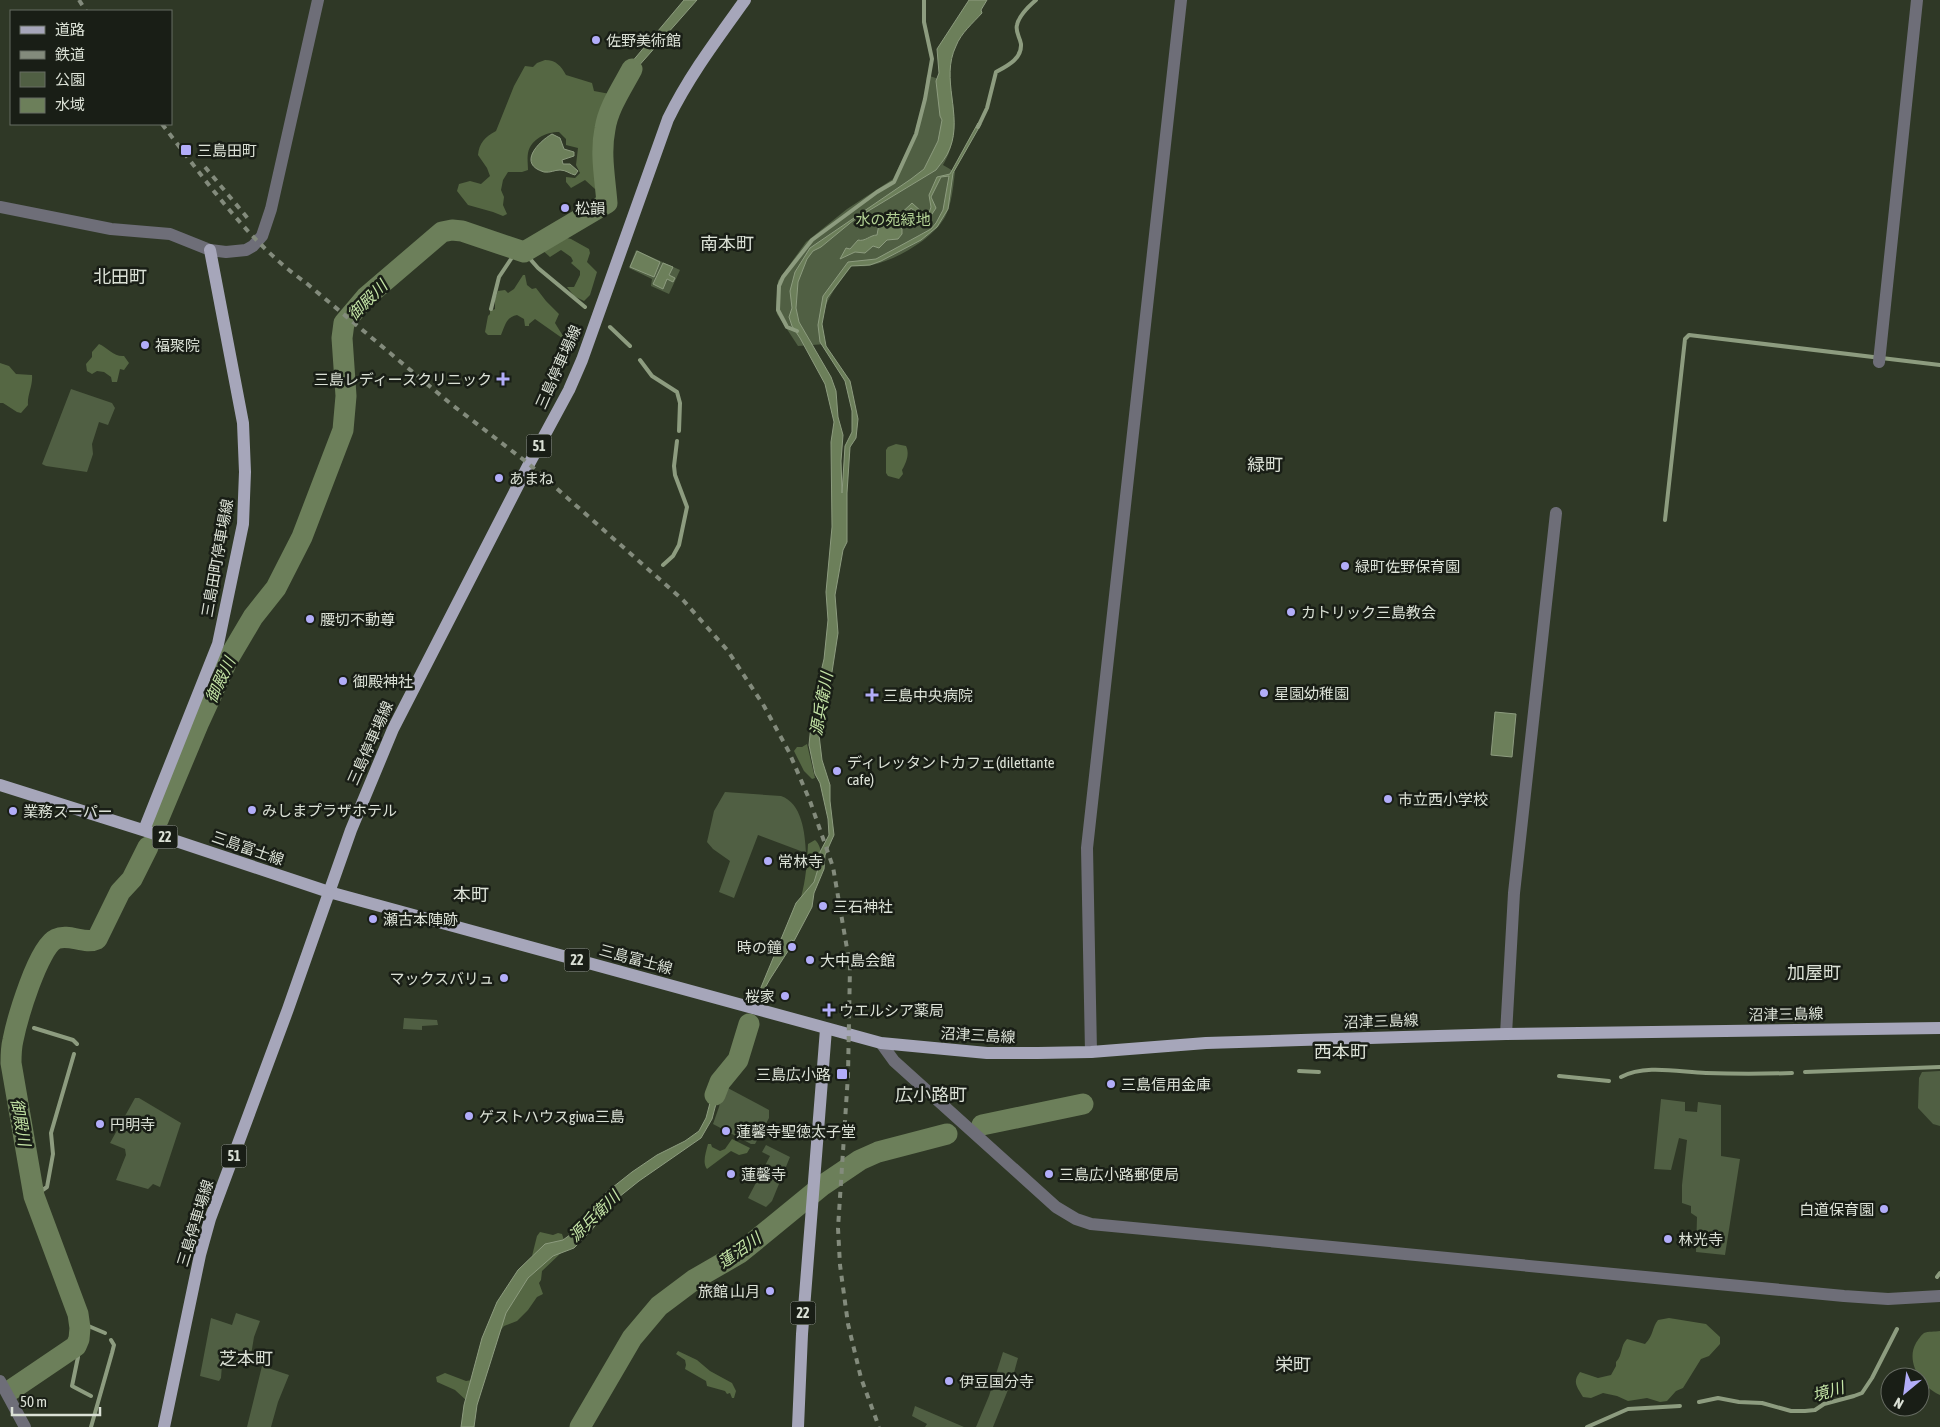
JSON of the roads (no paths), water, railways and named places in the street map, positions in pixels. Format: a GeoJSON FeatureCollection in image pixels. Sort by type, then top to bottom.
{"type":"FeatureCollection","features":[{"type":"Feature","properties":{"kind":"main road","name":"三島停車場線"},"geometry":{"type":"LineString","coordinates":[[164,1427],[200,1255],[210,1219],[275,1045],[351,830],[392,729],[569,390],[582,360],[668,119],[681,93],[704,56],[746,0]]}},
{"type":"Feature","properties":{"kind":"main road","name":"三島田町停車場線"},"geometry":{"type":"LineString","coordinates":[[144,830],[218,644],[243,524],[245,472],[243,423],[210,250]]}},
{"type":"Feature","properties":{"kind":"main road","name":"三島富士線"},"geometry":{"type":"LineString","coordinates":[[0,785],[144,830],[329,892],[570,959],[663,982],[826,1029]]}},
{"type":"Feature","properties":{"kind":"main road","name":"沼津三島線"},"geometry":{"type":"LineString","coordinates":[[826,1029],[882,1043],[987,1053],[1091,1052],[1247,1041],[1506,1034],[1940,1028]]}},
{"type":"Feature","properties":{"kind":"main road","name":"22"},"geometry":{"type":"LineString","coordinates":[[798,1427],[801,1344],[826,1029]]}},
{"type":"Feature","properties":{"kind":"street"},"geometry":{"type":"LineString","coordinates":[[0,207],[111,230],[170,234],[210,250],[226,252],[246,250],[253,246],[262,236],[272,209],[318,0]]}},
{"type":"Feature","properties":{"kind":"street"},"geometry":{"type":"LineString","coordinates":[[1091,1052],[1087,848],[1181,0]]}},
{"type":"Feature","properties":{"kind":"street"},"geometry":{"type":"LineString","coordinates":[[1879,362],[1917,0]]}},
{"type":"Feature","properties":{"kind":"street"},"geometry":{"type":"LineString","coordinates":[[1506,1034],[1514,892],[1556,513]]}},
{"type":"Feature","properties":{"kind":"street"},"geometry":{"type":"LineString","coordinates":[[882,1043],[894,1061],[1056,1207],[1071,1216],[1092,1224],[1852,1296],[1888,1299],[1940,1296]]}},
{"type":"Feature","properties":{"kind":"street"},"geometry":{"type":"LineString","coordinates":[[0,1381],[25,1427]]}},
{"type":"Feature","properties":{"kind":"water"},"geometry":{"type":"Polygon","coordinates":[[[684,0],[697,0],[636,69],[623,97],[615,93],[631,63],[684,0]]]}},
{"type":"Feature","properties":{"kind":"water"},"geometry":{"type":"Polygon","coordinates":[[[969,0],[987,0],[981,10],[982,13],[967,28],[958,41],[952,59],[950,84],[954,123],[950,148],[946,157],[936,170],[855,219],[821,247],[813,251],[807,259],[798,282],[796,308],[799,322],[831,377],[836,391],[838,417],[843,435],[841,461],[842,493],[845,446],[852,432],[852,411],[845,381],[820,342],[818,325],[823,296],[848,262],[876,259],[931,229],[943,210],[949,176],[941,177],[931,197],[936,208],[930,217],[923,218],[911,208],[904,217],[895,222],[902,229],[902,234],[898,239],[887,240],[879,248],[873,246],[865,253],[855,252],[840,259],[846,248],[850,249],[858,240],[877,235],[879,224],[894,220],[912,203],[923,213],[929,213],[931,207],[929,195],[937,177],[950,174],[978,123],[981,124],[953,173],[948,209],[937,227],[921,240],[881,261],[870,265],[851,266],[827,298],[822,324],[826,346],[850,381],[858,419],[856,438],[850,447],[847,493],[847,542],[843,550],[835,595],[838,633],[819,735],[822,760],[830,785],[834,835],[825,855],[824,869],[814,893],[812,907],[794,941],[791,940],[786,949],[788,951],[760,997],[757,997],[796,903],[814,882],[820,852],[829,835],[828,819],[820,783],[815,774],[809,745],[813,705],[824,659],[828,620],[826,592],[832,527],[831,442],[834,422],[825,384],[792,326],[789,317],[792,308],[790,291],[795,272],[810,248],[924,169],[938,141],[942,120],[936,81],[939,73],[937,49],[969,0]]]}},
{"type":"Feature","properties":{"kind":"water"},"geometry":{"type":"Polygon","coordinates":[[[552,134],[560,138],[564,149],[574,152],[574,156],[562,160],[563,164],[570,164],[578,171],[575,175],[562,170],[544,172],[532,164],[531,159],[536,147],[552,134]]]}},
{"type":"Feature","properties":{"kind":"water"},"geometry":{"type":"Polygon","coordinates":[[[637,251],[660,262],[654,277],[630,267],[637,251]]]}},
{"type":"Feature","properties":{"kind":"water"},"geometry":{"type":"Polygon","coordinates":[[[663,263],[673,267],[669,275],[675,278],[673,282],[667,279],[663,289],[653,284],[663,263]]]}},
{"type":"Feature","properties":{"kind":"water"},"geometry":{"type":"Polygon","coordinates":[[[1495,712],[1516,714],[1512,757],[1491,755],[1495,712]]]}},
{"type":"Feature","properties":{"kind":"water"},"geometry":{"type":"Polygon","coordinates":[[[728,1070],[730,1071],[722,1081],[712,1119],[701,1138],[619,1197],[574,1248],[553,1256],[528,1278],[506,1313],[477,1405],[474,1427],[461,1427],[464,1405],[482,1338],[497,1302],[518,1270],[545,1244],[563,1240],[582,1226],[598,1206],[603,1195],[632,1172],[699,1131],[706,1118],[715,1084],[728,1070]]]}},
{"type":"Feature","properties":{"kind":"waterway"},"geometry":{"type":"LineString","coordinates":[[797,331],[787,327],[778,310],[779,286],[783,277],[812,240],[877,192],[894,182],[916,134],[932,59],[924,22],[924,0]]}},
{"type":"Feature","properties":{"kind":"waterway"},"geometry":{"type":"LineString","coordinates":[[978,127],[987,108],[996,72],[1013,61],[1021,49],[1017,30],[1018,21],[1036,0]]}},
{"type":"Feature","properties":{"kind":"waterway","name":"御殿川"},"geometry":{"type":"LineString","coordinates":[[158,820],[227,661],[253,617],[276,588],[302,537],[343,430],[346,396],[342,338],[344,323],[366,297],[442,232],[462,231],[524,252],[607,203],[603,156],[605,129],[612,106],[632,69]]}},
{"type":"Feature","properties":{"kind":"waterway"},"geometry":{"type":"LineString","coordinates":[[491,309],[499,277],[515,249]]}},
{"type":"Feature","properties":{"kind":"waterway"},"geometry":{"type":"LineString","coordinates":[[524,252],[538,268],[585,307]]}},
{"type":"Feature","properties":{"kind":"waterway"},"geometry":{"type":"LineString","coordinates":[[610,327],[630,346]]}},
{"type":"Feature","properties":{"kind":"waterway"},"geometry":{"type":"LineString","coordinates":[[1665,520],[1685,339],[1689,335],[1940,365]]}},
{"type":"Feature","properties":{"kind":"waterway"},"geometry":{"type":"LineString","coordinates":[[640,360],[652,376],[677,392],[680,403],[679,431]]}},
{"type":"Feature","properties":{"kind":"waterway"},"geometry":{"type":"LineString","coordinates":[[663,565],[673,556],[679,545],[687,507],[675,475],[674,466],[677,441]]}},
{"type":"Feature","properties":{"kind":"waterway","name":"御殿川"},"geometry":{"type":"LineString","coordinates":[[11,1390],[76,1346],[80,1328],[78,1314],[34,1196],[11,1063],[15,1030],[29,985],[42,955],[49,945],[56,939],[66,937],[87,941],[97,939],[120,892],[132,879],[148,847]]}},
{"type":"Feature","properties":{"kind":"waterway","name":"御殿川"},"geometry":{"type":"LineString","coordinates":[[17,1024],[23,1025]]}},
{"type":"Feature","properties":{"kind":"waterway","name":"源兵衛川"},"geometry":{"type":"LineString","coordinates":[[715,1095],[720,1082],[738,1060],[749,1024]]}},
{"type":"Feature","properties":{"kind":"waterway"},"geometry":{"type":"LineString","coordinates":[[34,1028],[73,1040],[77,1044]]}},
{"type":"Feature","properties":{"kind":"waterway"},"geometry":{"type":"LineString","coordinates":[[34,1196],[47,1187],[53,1154],[51,1133],[74,1054]]}},
{"type":"Feature","properties":{"kind":"waterway"},"geometry":{"type":"LineString","coordinates":[[1805,1072],[1940,1067]]}},
{"type":"Feature","properties":{"kind":"waterway"},"geometry":{"type":"LineString","coordinates":[[1621,1077],[1630,1073],[1651,1070],[1759,1074],[1792,1073]]}},
{"type":"Feature","properties":{"kind":"waterway"},"geometry":{"type":"LineString","coordinates":[[1299,1071],[1319,1072]]}},
{"type":"Feature","properties":{"kind":"waterway"},"geometry":{"type":"LineString","coordinates":[[1559,1076],[1609,1081]]}},
{"type":"Feature","properties":{"kind":"waterway","name":"蓮沼川"},"geometry":{"type":"LineString","coordinates":[[982,1125],[1083,1104]]}},
{"type":"Feature","properties":{"kind":"waterway","name":"蓮沼川"},"geometry":{"type":"LineString","coordinates":[[580,1427],[632,1338],[659,1306],[695,1279],[740,1253],[823,1185],[860,1160],[878,1152],[947,1134]]}},
{"type":"Feature","properties":{"kind":"waterway","name":"境川"},"geometry":{"type":"LineString","coordinates":[[1937,1277],[1940,1273]]}},
{"type":"Feature","properties":{"kind":"waterway"},"geometry":{"type":"LineString","coordinates":[[79,1322],[105,1333]]}},
{"type":"Feature","properties":{"kind":"waterway","name":"境川"},"geometry":{"type":"LineString","coordinates":[[1699,1402],[1718,1398],[1739,1402],[1762,1403],[1791,1411],[1805,1411],[1815,1410],[1824,1404],[1854,1396],[1862,1393],[1872,1378],[1897,1329]]}},
{"type":"Feature","properties":{"kind":"waterway"},"geometry":{"type":"LineString","coordinates":[[91,1427],[114,1345],[111,1340]]}},
{"type":"Feature","properties":{"kind":"waterway"},"geometry":{"type":"LineString","coordinates":[[77,1345],[78,1357],[72,1386],[91,1396]]}},
{"type":"Feature","properties":{"kind":"waterway","name":"境川"},"geometry":{"type":"LineString","coordinates":[[1587,1427],[1628,1409],[1680,1406]]}},
{"type":"Feature","properties":{"kind":"railway"},"geometry":{"type":"LineString","coordinates":[[79,0],[85,10]]}},
{"type":"Feature","properties":{"kind":"railway"},"geometry":{"type":"LineString","coordinates":[[163,125],[228,209],[265,249],[451,404],[529,464],[683,600],[728,651],[764,706],[789,752],[810,801],[833,867],[850,966],[848,1075],[838,1228],[840,1265],[848,1324],[861,1378],[879,1427]]}},
{"type":"Feature","properties":{"kind":"railway"},"geometry":{"type":"LineString","coordinates":[[205,167],[250,221]]}},
{"type":"Feature","properties":{"kind":"place","name":"佐野美術館"},"geometry":{"type":"Point","coordinates":[596,40]}},
{"type":"Feature","properties":{"kind":"place","name":"三島田町"},"geometry":{"type":"Point","coordinates":[186,150]}},
{"type":"Feature","properties":{"kind":"place","name":"松韻"},"geometry":{"type":"Point","coordinates":[565,208]}},
{"type":"Feature","properties":{"kind":"place","name":"福聚院"},"geometry":{"type":"Point","coordinates":[145,345]}},
{"type":"Feature","properties":{"kind":"place","name":"三島レディースクリニック"},"geometry":{"type":"Point","coordinates":[503,379]}},
{"type":"Feature","properties":{"kind":"place","name":"あまね"},"geometry":{"type":"Point","coordinates":[499,478]}},
{"type":"Feature","properties":{"kind":"place","name":"緑町佐野保育園"},"geometry":{"type":"Point","coordinates":[1345,566]}},
{"type":"Feature","properties":{"kind":"place","name":"カトリック三島教会"},"geometry":{"type":"Point","coordinates":[1291,612]}},
{"type":"Feature","properties":{"kind":"place","name":"腰切不動尊"},"geometry":{"type":"Point","coordinates":[310,619]}},
{"type":"Feature","properties":{"kind":"place","name":"御殿神社"},"geometry":{"type":"Point","coordinates":[343,681]}},
{"type":"Feature","properties":{"kind":"place","name":"星園幼稚園"},"geometry":{"type":"Point","coordinates":[1264,693]}},
{"type":"Feature","properties":{"kind":"place","name":"三島中央病院"},"geometry":{"type":"Point","coordinates":[872,695]}},
{"type":"Feature","properties":{"kind":"place","name":"ディレッタントカフェ(dilettante cafe)"},"geometry":{"type":"Point","coordinates":[837,771]}},
{"type":"Feature","properties":{"kind":"place","name":"市立西小学校"},"geometry":{"type":"Point","coordinates":[1388,799]}},
{"type":"Feature","properties":{"kind":"place","name":"みしまプラザホテル"},"geometry":{"type":"Point","coordinates":[252,810]}},
{"type":"Feature","properties":{"kind":"place","name":"業務スーパー"},"geometry":{"type":"Point","coordinates":[13,811]}},
{"type":"Feature","properties":{"kind":"place","name":"常林寺"},"geometry":{"type":"Point","coordinates":[768,861]}},
{"type":"Feature","properties":{"kind":"place","name":"三石神社"},"geometry":{"type":"Point","coordinates":[823,906]}},
{"type":"Feature","properties":{"kind":"place","name":"瀬古本陣跡"},"geometry":{"type":"Point","coordinates":[373,919]}},
{"type":"Feature","properties":{"kind":"place","name":"時の鐘"},"geometry":{"type":"Point","coordinates":[792,947]}},
{"type":"Feature","properties":{"kind":"place","name":"大中島会館"},"geometry":{"type":"Point","coordinates":[810,960]}},
{"type":"Feature","properties":{"kind":"place","name":"マックスバリュ"},"geometry":{"type":"Point","coordinates":[504,978]}},
{"type":"Feature","properties":{"kind":"place","name":"桜家"},"geometry":{"type":"Point","coordinates":[785,996]}},
{"type":"Feature","properties":{"kind":"place","name":"ウエルシア薬局"},"geometry":{"type":"Point","coordinates":[829,1010]}},
{"type":"Feature","properties":{"kind":"place","name":"三島広小路"},"geometry":{"type":"Point","coordinates":[842,1074]}},
{"type":"Feature","properties":{"kind":"place","name":"三島信用金庫"},"geometry":{"type":"Point","coordinates":[1111,1084]}},
{"type":"Feature","properties":{"kind":"place","name":"ゲストハウスgiwa三島"},"geometry":{"type":"Point","coordinates":[469,1116]}},
{"type":"Feature","properties":{"kind":"place","name":"円明寺"},"geometry":{"type":"Point","coordinates":[100,1124]}},
{"type":"Feature","properties":{"kind":"place","name":"蓮馨寺聖徳太子堂"},"geometry":{"type":"Point","coordinates":[726,1131]}},
{"type":"Feature","properties":{"kind":"place","name":"蓮馨寺"},"geometry":{"type":"Point","coordinates":[731,1174]}},
{"type":"Feature","properties":{"kind":"place","name":"三島広小路郵便局"},"geometry":{"type":"Point","coordinates":[1049,1174]}},
{"type":"Feature","properties":{"kind":"place","name":"白道保育園"},"geometry":{"type":"Point","coordinates":[1884,1209]}},
{"type":"Feature","properties":{"kind":"place","name":"林光寺"},"geometry":{"type":"Point","coordinates":[1668,1239]}},
{"type":"Feature","properties":{"kind":"place","name":"旅館 山月"},"geometry":{"type":"Point","coordinates":[770,1291]}},
{"type":"Feature","properties":{"kind":"place","name":"伊豆国分寺"},"geometry":{"type":"Point","coordinates":[949,1381]}},
{"type":"Feature","properties":{"kind":"district","name":"南本町"},"geometry":{"type":"Point","coordinates":[727,243]}},
{"type":"Feature","properties":{"kind":"district","name":"北田町"},"geometry":{"type":"Point","coordinates":[120,276]}},
{"type":"Feature","properties":{"kind":"district","name":"緑町"},"geometry":{"type":"Point","coordinates":[1265,464]}},
{"type":"Feature","properties":{"kind":"district","name":"本町"},"geometry":{"type":"Point","coordinates":[471,894]}},
{"type":"Feature","properties":{"kind":"district","name":"加屋町"},"geometry":{"type":"Point","coordinates":[1814,972]}},
{"type":"Feature","properties":{"kind":"district","name":"西本町"},"geometry":{"type":"Point","coordinates":[1341,1051]}},
{"type":"Feature","properties":{"kind":"district","name":"広小路町"},"geometry":{"type":"Point","coordinates":[931,1094]}},
{"type":"Feature","properties":{"kind":"district","name":"芝本町"},"geometry":{"type":"Point","coordinates":[246,1358]}},
{"type":"Feature","properties":{"kind":"district","name":"栄町"},"geometry":{"type":"Point","coordinates":[1293,1364]}},
{"type":"Feature","properties":{"kind":"park label","name":"水の苑緑地"},"geometry":{"type":"Point","coordinates":[893,219]}}]}
